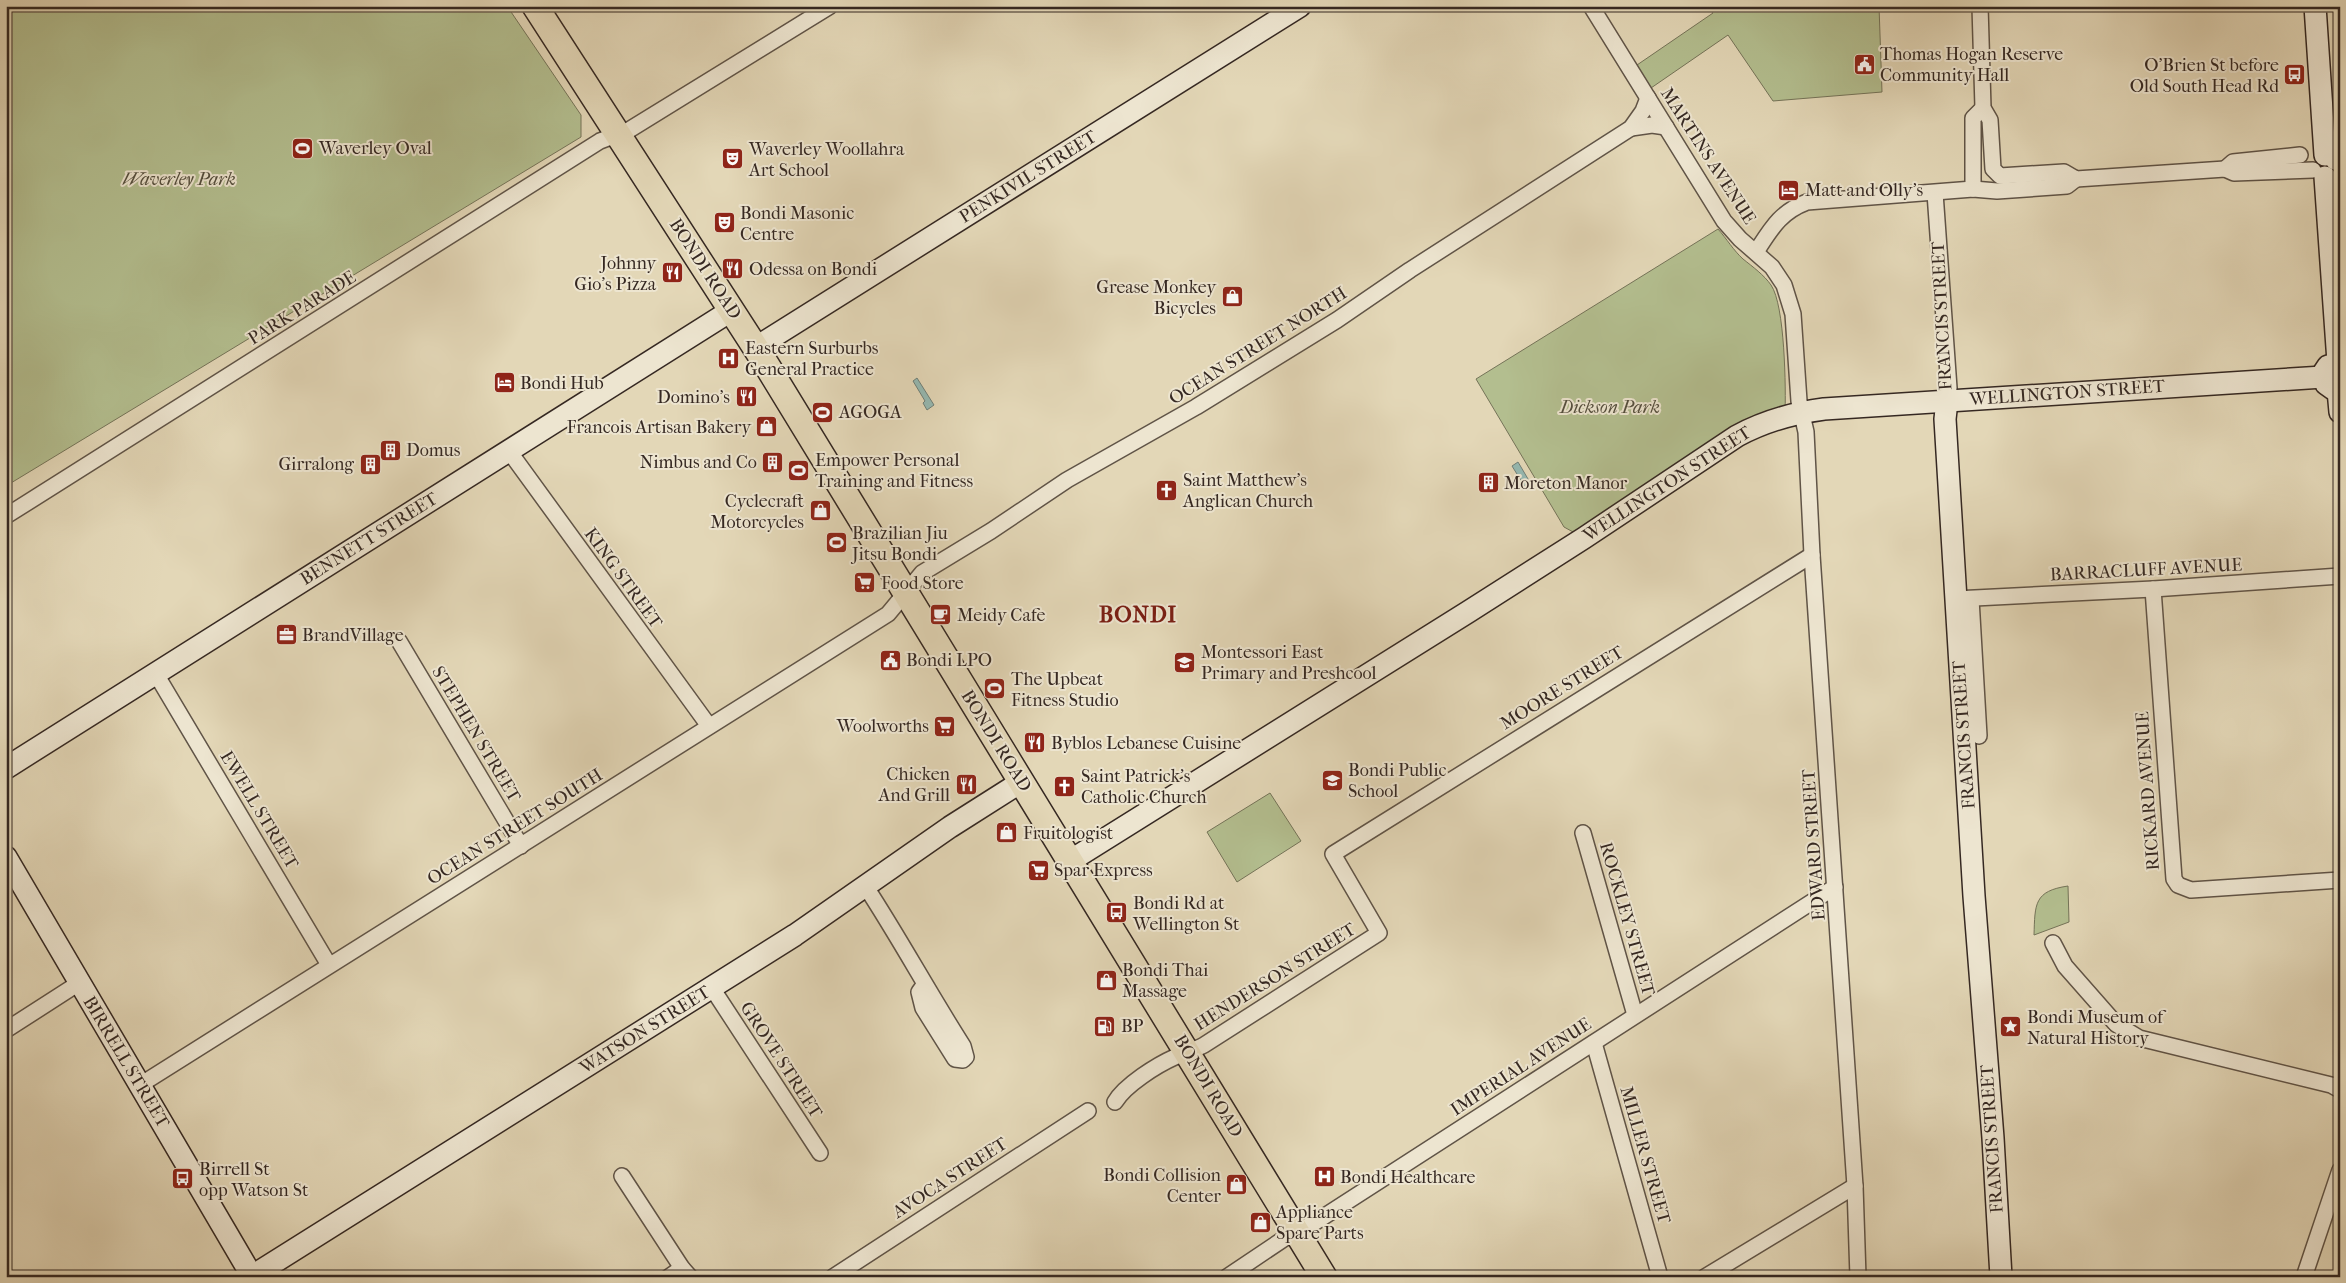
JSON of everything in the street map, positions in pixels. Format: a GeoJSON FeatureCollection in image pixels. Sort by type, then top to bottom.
{"type":"FeatureCollection","features":[{"type":"Feature","properties":{"kind":"main road","name":"BONDI ROAD"},"geometry":{"type":"LineString","coordinates":[[535,6],[732,310],[1324,1277]]}},
{"type":"Feature","properties":{"kind":"street","name":"PARK PARADE"},"geometry":{"type":"LineString","coordinates":[[6,516],[600,141],[629,130],[830,6]]}},
{"type":"Feature","properties":{"kind":"street","name":"PENKIVIL STREET"},"geometry":{"type":"LineString","coordinates":[[755,348],[1300,6]]}},
{"type":"Feature","properties":{"kind":"street","name":"MARTINS AVENUE"},"geometry":{"type":"LineString","coordinates":[[1592,6],[1724,221],[1740,240],[1756,252],[1776,273],[1791,304],[1801,412]]}},
{"type":"Feature","properties":{"kind":"street"},"geometry":{"type":"LineString","coordinates":[[1980,6],[1983,108],[1990,120],[1993,169],[2003,177],[2064,172],[2076,179]]}},
{"type":"Feature","properties":{"kind":"street"},"geometry":{"type":"LineString","coordinates":[[2314,6],[2336,376],[2340,412]]}},
{"type":"Feature","properties":{"kind":"street","name":"OCEAN STREET NORTH"},"geometry":{"type":"LineString","coordinates":[[905,593],[922,573],[991,531],[1067,480],[1182,415],[1330,324],[1410,270],[1631,128],[1643,111],[1648,98]]}},
{"type":"Feature","properties":{"kind":"street"},"geometry":{"type":"LineString","coordinates":[[1974,189],[1973,118],[1983,108]]}},
{"type":"Feature","properties":{"kind":"street","name":"OCEAN STREET NORTH"},"geometry":{"type":"LineString","coordinates":[[1631,128],[1652,125],[1666,127]]}},
{"type":"Feature","properties":{"kind":"street"},"geometry":{"type":"LineString","coordinates":[[1756,252],[1780,218],[1793,208],[1808,202],[1974,189],[1997,191],[2067,186],[2076,179],[2225,169],[2234,173],[2323,163]]}},
{"type":"Feature","properties":{"kind":"street","name":"FRANCIS STREET"},"geometry":{"type":"LineString","coordinates":[[1935,193],[1949,388],[1945,420],[1979,736]]}},
{"type":"Feature","properties":{"kind":"street","name":"BENNETT STREET"},"geometry":{"type":"LineString","coordinates":[[6,768],[732,310]]}},
{"type":"Feature","properties":{"kind":"street","name":"WELLINGTON STREET"},"geometry":{"type":"LineString","coordinates":[[1070,861],[1468,612],[1737,436],[1763,423],[1801,412],[2336,376]]}},
{"type":"Feature","properties":{"kind":"street","name":"EDWARD STREET"},"geometry":{"type":"LineString","coordinates":[[1801,412],[1806,432],[1812,555],[1855,1186],[1858,1277]]}},
{"type":"Feature","properties":{"kind":"street","name":"KING STREET"},"geometry":{"type":"LineString","coordinates":[[509,451],[709,726]]}},
{"type":"Feature","properties":{"kind":"street","name":"MOORE STREET"},"geometry":{"type":"LineString","coordinates":[[1333,854],[1812,555]]}},
{"type":"Feature","properties":{"kind":"street","name":"BARRACLUFF AVENUE"},"geometry":{"type":"LineString","coordinates":[[1963,599],[2152,589],[2340,576]]}},
{"type":"Feature","properties":{"kind":"street","name":"RICKARD AVENUE"},"geometry":{"type":"LineString","coordinates":[[2152,589],[2174,879],[2178,885],[2191,890],[2340,880]]}},
{"type":"Feature","properties":{"kind":"street","name":"OCEAN STREET SOUTH"},"geometry":{"type":"LineString","coordinates":[[140,1085],[888,614],[905,593]]}},
{"type":"Feature","properties":{"kind":"street","name":"FRANCIS STREET"},"geometry":{"type":"LineString","coordinates":[[1963,599],[2001,1277]]}},
{"type":"Feature","properties":{"kind":"street","name":"STEPHEN STREET"},"geometry":{"type":"LineString","coordinates":[[399,641],[521,846]]}},
{"type":"Feature","properties":{"kind":"street","name":"EWELL STREET"},"geometry":{"type":"LineString","coordinates":[[156,674],[329,965]]}},
{"type":"Feature","properties":{"kind":"street","name":"WATSON STREET"},"geometry":{"type":"LineString","coordinates":[[253,1272],[796,935],[950,827],[1021,782]]}},
{"type":"Feature","properties":{"kind":"street","name":"ROCKLEY STREET"},"geometry":{"type":"LineString","coordinates":[[1583,833],[1635,1015]]}},
{"type":"Feature","properties":{"kind":"street","name":"HENDERSON STREET"},"geometry":{"type":"LineString","coordinates":[[1188,1052],[1204,1045],[1380,933],[1333,854]]}},
{"type":"Feature","properties":{"kind":"street","name":"BIRRELL STREET"},"geometry":{"type":"LineString","coordinates":[[6,857],[79,984],[253,1272]]}},
{"type":"Feature","properties":{"kind":"street"},"geometry":{"type":"LineString","coordinates":[[866,886],[917,967],[924,985]]}},
{"type":"Feature","properties":{"kind":"street","name":"IMPERIAL AVENUE"},"geometry":{"type":"LineString","coordinates":[[1227,1277],[1285,1238],[1314,1224],[1835,887]]}},
{"type":"Feature","properties":{"kind":"street"},"geometry":{"type":"LineString","coordinates":[[2053,943],[2065,966],[2116,1024],[2139,1038],[2216,1055],[2330,1085],[2340,1090]]}},
{"type":"Feature","properties":{"kind":"street"},"geometry":{"type":"LineString","coordinates":[[6,1030],[79,984]]}},
{"type":"Feature","properties":{"kind":"street","name":"GROVE STREET"},"geometry":{"type":"LineString","coordinates":[[712,988],[820,1152]]}},
{"type":"Feature","properties":{"kind":"street","name":"MILLER STREET"},"geometry":{"type":"LineString","coordinates":[[1594,1043],[1660,1277]]}},
{"type":"Feature","properties":{"kind":"street"},"geometry":{"type":"LineString","coordinates":[[1115,1102],[1120,1093],[1129,1086],[1174,1057],[1188,1052]]}},
{"type":"Feature","properties":{"kind":"street","name":"AVOCA STREET"},"geometry":{"type":"LineString","coordinates":[[833,1277],[1088,1110]]}},
{"type":"Feature","properties":{"kind":"street"},"geometry":{"type":"LineString","coordinates":[[2304,1277],[2340,1170]]}},
{"type":"Feature","properties":{"kind":"street"},"geometry":{"type":"LineString","coordinates":[[622,1176],[686,1272],[669,1277]]}},
{"type":"Feature","properties":{"kind":"street"},"geometry":{"type":"LineString","coordinates":[[1705,1277],[1855,1186]]}},
{"type":"Feature","properties":{"kind":"green space","name":"Waverley Park"},"geometry":{"type":"Polygon","coordinates":[[[6,6],[507,6],[581,115],[581,137],[6,486],[6,6]]]}},
{"type":"Feature","properties":{"kind":"green space"},"geometry":{"type":"Polygon","coordinates":[[[1708,6],[1879,6],[1882,92],[1773,101],[1728,35],[1651,88],[1637,65],[1713,13],[1708,6]]]}},
{"type":"Feature","properties":{"kind":"green space","name":"Dickson Park"},"geometry":{"type":"Polygon","coordinates":[[[1718,229],[1740,256],[1768,281],[1776,295],[1784,348],[1785,416],[1584,538],[1564,527],[1476,379],[1718,229]]]}},
{"type":"Feature","properties":{"kind":"green space"},"geometry":{"type":"Polygon","coordinates":[[[1270,793],[1301,841],[1237,882],[1207,832],[1270,793]]]}},
{"type":"Feature","properties":{"kind":"green space"},"geometry":{"type":"Polygon","coordinates":[[[2068,886],[2069,922],[2034,935],[2036,907],[2039,901],[2048,891],[2068,886]]]}},
{"type":"Feature","properties":{"kind":"water"},"geometry":{"type":"Polygon","coordinates":[[[917,378],[934,405],[927,410],[923,403],[925,401],[913,381],[917,378]]]}},
{"type":"Feature","properties":{"kind":"water"},"geometry":{"type":"Polygon","coordinates":[[[1518,462],[1531,484],[1525,487],[1512,466],[1518,462]]]}},
{"type":"Feature","properties":{"kind":"place","name":"Thomas Hogan Reserve Community Hall"},"geometry":{"type":"Point","coordinates":[1864,64]}},
{"type":"Feature","properties":{"kind":"place","name":"O'Brien St before Old South Head Rd"},"geometry":{"type":"Point","coordinates":[2295,75]}},
{"type":"Feature","properties":{"kind":"place","name":"Waverley Oval"},"geometry":{"type":"Point","coordinates":[303,148]}},
{"type":"Feature","properties":{"kind":"place","name":"Waverley Woollahra Art School"},"geometry":{"type":"Point","coordinates":[733,159]}},
{"type":"Feature","properties":{"kind":"place","name":"Matt and Olly's"},"geometry":{"type":"Point","coordinates":[1789,190]}},
{"type":"Feature","properties":{"kind":"place","name":"Bondi Masonic Centre"},"geometry":{"type":"Point","coordinates":[724,223]}},
{"type":"Feature","properties":{"kind":"place","name":"Odessa on Bondi"},"geometry":{"type":"Point","coordinates":[733,269]}},
{"type":"Feature","properties":{"kind":"place","name":"Johnny Gio's Pizza"},"geometry":{"type":"Point","coordinates":[672,273]}},
{"type":"Feature","properties":{"kind":"place","name":"Grease Monkey Bicycles"},"geometry":{"type":"Point","coordinates":[1232,297]}},
{"type":"Feature","properties":{"kind":"place","name":"Eastern Surburbs General Practice"},"geometry":{"type":"Point","coordinates":[729,358]}},
{"type":"Feature","properties":{"kind":"place","name":"Bondi Hub"},"geometry":{"type":"Point","coordinates":[504,383]}},
{"type":"Feature","properties":{"kind":"place","name":"Domino's"},"geometry":{"type":"Point","coordinates":[746,397]}},
{"type":"Feature","properties":{"kind":"place","name":"AGOGA"},"geometry":{"type":"Point","coordinates":[823,412]}},
{"type":"Feature","properties":{"kind":"place","name":"Francois Artisan Bakery"},"geometry":{"type":"Point","coordinates":[767,427]}},
{"type":"Feature","properties":{"kind":"place","name":"Domus"},"geometry":{"type":"Point","coordinates":[390,450]}},
{"type":"Feature","properties":{"kind":"place","name":"Nimbus and Co"},"geometry":{"type":"Point","coordinates":[773,462]}},
{"type":"Feature","properties":{"kind":"place","name":"Girralong"},"geometry":{"type":"Point","coordinates":[370,464]}},
{"type":"Feature","properties":{"kind":"place","name":"Empower Personal Training and Fitness"},"geometry":{"type":"Point","coordinates":[799,470]}},
{"type":"Feature","properties":{"kind":"place","name":"Moreton Manor"},"geometry":{"type":"Point","coordinates":[1488,483]}},
{"type":"Feature","properties":{"kind":"place","name":"Saint Matthew's Anglican Church"},"geometry":{"type":"Point","coordinates":[1167,490]}},
{"type":"Feature","properties":{"kind":"place","name":"Cyclecraft Motorcycles"},"geometry":{"type":"Point","coordinates":[820,511]}},
{"type":"Feature","properties":{"kind":"place","name":"Brazilian Jiu Jitsu Bondi"},"geometry":{"type":"Point","coordinates":[836,543]}},
{"type":"Feature","properties":{"kind":"place","name":"Food Store"},"geometry":{"type":"Point","coordinates":[865,583]}},
{"type":"Feature","properties":{"kind":"place","name":"Meidy Cafe"},"geometry":{"type":"Point","coordinates":[941,615]}},
{"type":"Feature","properties":{"kind":"place","name":"BrandVillage"},"geometry":{"type":"Point","coordinates":[286,635]}},
{"type":"Feature","properties":{"kind":"place","name":"Bondi LPO"},"geometry":{"type":"Point","coordinates":[890,660]}},
{"type":"Feature","properties":{"kind":"place","name":"Montessori East Primary and Preshcool"},"geometry":{"type":"Point","coordinates":[1185,662]}},
{"type":"Feature","properties":{"kind":"place","name":"The Upbeat Fitness Studio"},"geometry":{"type":"Point","coordinates":[995,689]}},
{"type":"Feature","properties":{"kind":"place","name":"Woolworths"},"geometry":{"type":"Point","coordinates":[945,726]}},
{"type":"Feature","properties":{"kind":"place","name":"Byblos Lebanese Cuisine"},"geometry":{"type":"Point","coordinates":[1035,743]}},
{"type":"Feature","properties":{"kind":"place","name":"Bondi Public School"},"geometry":{"type":"Point","coordinates":[1332,780]}},
{"type":"Feature","properties":{"kind":"place","name":"Chicken And Grill"},"geometry":{"type":"Point","coordinates":[966,784]}},
{"type":"Feature","properties":{"kind":"place","name":"Saint Patrick's Catholic Church"},"geometry":{"type":"Point","coordinates":[1065,786]}},
{"type":"Feature","properties":{"kind":"place","name":"Fruitologist"},"geometry":{"type":"Point","coordinates":[1007,833]}},
{"type":"Feature","properties":{"kind":"place","name":"Spar Express"},"geometry":{"type":"Point","coordinates":[1038,870]}},
{"type":"Feature","properties":{"kind":"place","name":"Bondi Rd at Wellington St"},"geometry":{"type":"Point","coordinates":[1117,913]}},
{"type":"Feature","properties":{"kind":"place","name":"Bondi Thai Massage"},"geometry":{"type":"Point","coordinates":[1106,980]}},
{"type":"Feature","properties":{"kind":"place","name":"BP"},"geometry":{"type":"Point","coordinates":[1105,1026]}},
{"type":"Feature","properties":{"kind":"place","name":"Bondi Museum of Natural History"},"geometry":{"type":"Point","coordinates":[2011,1027]}},
{"type":"Feature","properties":{"kind":"place","name":"Bondi Healthcare"},"geometry":{"type":"Point","coordinates":[1324,1177]}},
{"type":"Feature","properties":{"kind":"place","name":"Birrell St opp Watson St"},"geometry":{"type":"Point","coordinates":[183,1179]}},
{"type":"Feature","properties":{"kind":"place","name":"Bondi Collision Center"},"geometry":{"type":"Point","coordinates":[1237,1185]}},
{"type":"Feature","properties":{"kind":"place","name":"Appliance Spare Parts"},"geometry":{"type":"Point","coordinates":[1260,1222]}},
{"type":"Feature","properties":{"kind":"district","name":"BONDI"},"geometry":{"type":"Point","coordinates":[1138,615]}}]}
